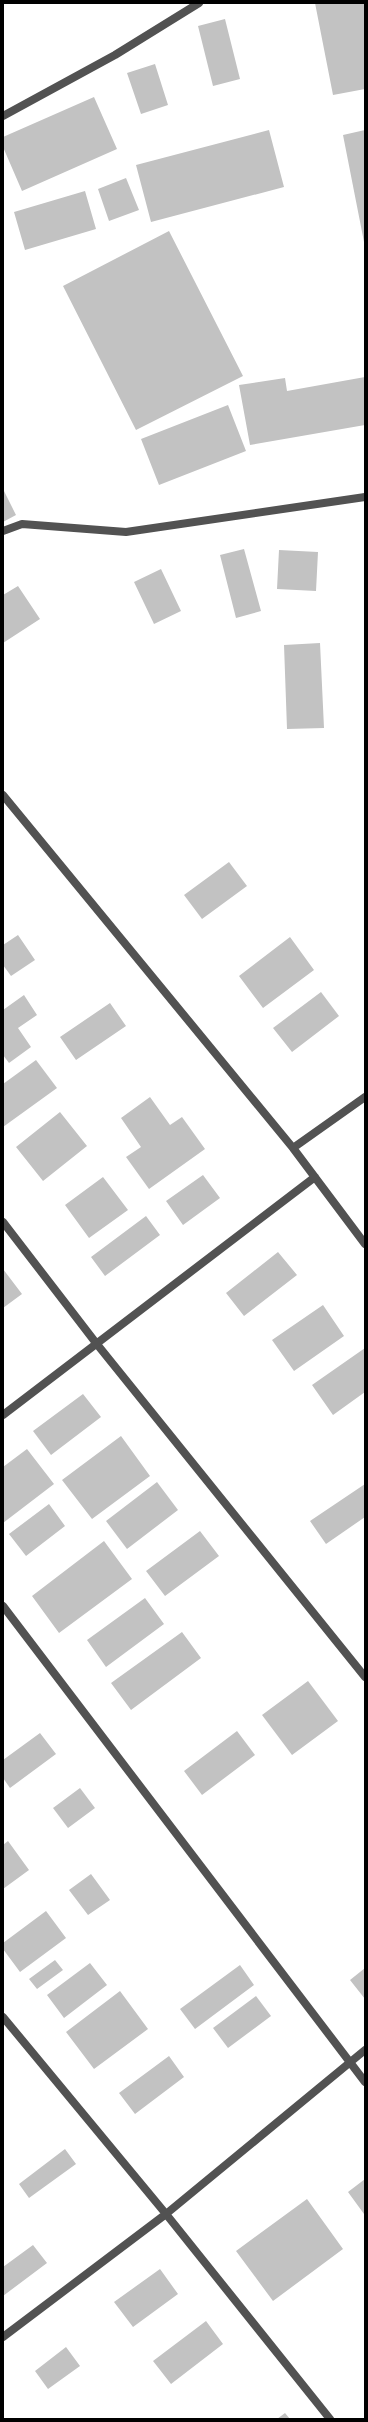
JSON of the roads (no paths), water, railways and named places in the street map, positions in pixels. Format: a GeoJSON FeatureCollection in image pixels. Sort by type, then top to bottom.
{"type":"FeatureCollection","features":[{"type":"Feature","properties":{"kind":"street"},"geometry":{"type":"LineString","coordinates":[[3,116],[115,54],[199,3]]}},
{"type":"Feature","properties":{"kind":"street"},"geometry":{"type":"LineString","coordinates":[[3,531],[22,524],[126,532],[365,497]]}},
{"type":"Feature","properties":{"kind":"street"},"geometry":{"type":"LineString","coordinates":[[3,795],[293,1148],[365,1244]]}},
{"type":"Feature","properties":{"kind":"street"},"geometry":{"type":"LineString","coordinates":[[293,1148],[365,1097]]}},
{"type":"Feature","properties":{"kind":"street"},"geometry":{"type":"LineString","coordinates":[[3,1415],[315,1177]]}},
{"type":"Feature","properties":{"kind":"street"},"geometry":{"type":"LineString","coordinates":[[3,1222],[96,1343],[365,1677]]}},
{"type":"Feature","properties":{"kind":"street"},"geometry":{"type":"LineString","coordinates":[[3,1606],[365,2082]]}},
{"type":"Feature","properties":{"kind":"street"},"geometry":{"type":"LineString","coordinates":[[3,2017],[166,2214],[330,2419]]}},
{"type":"Feature","properties":{"kind":"street"},"geometry":{"type":"LineString","coordinates":[[3,2337],[166,2214],[365,2050]]}}]}
